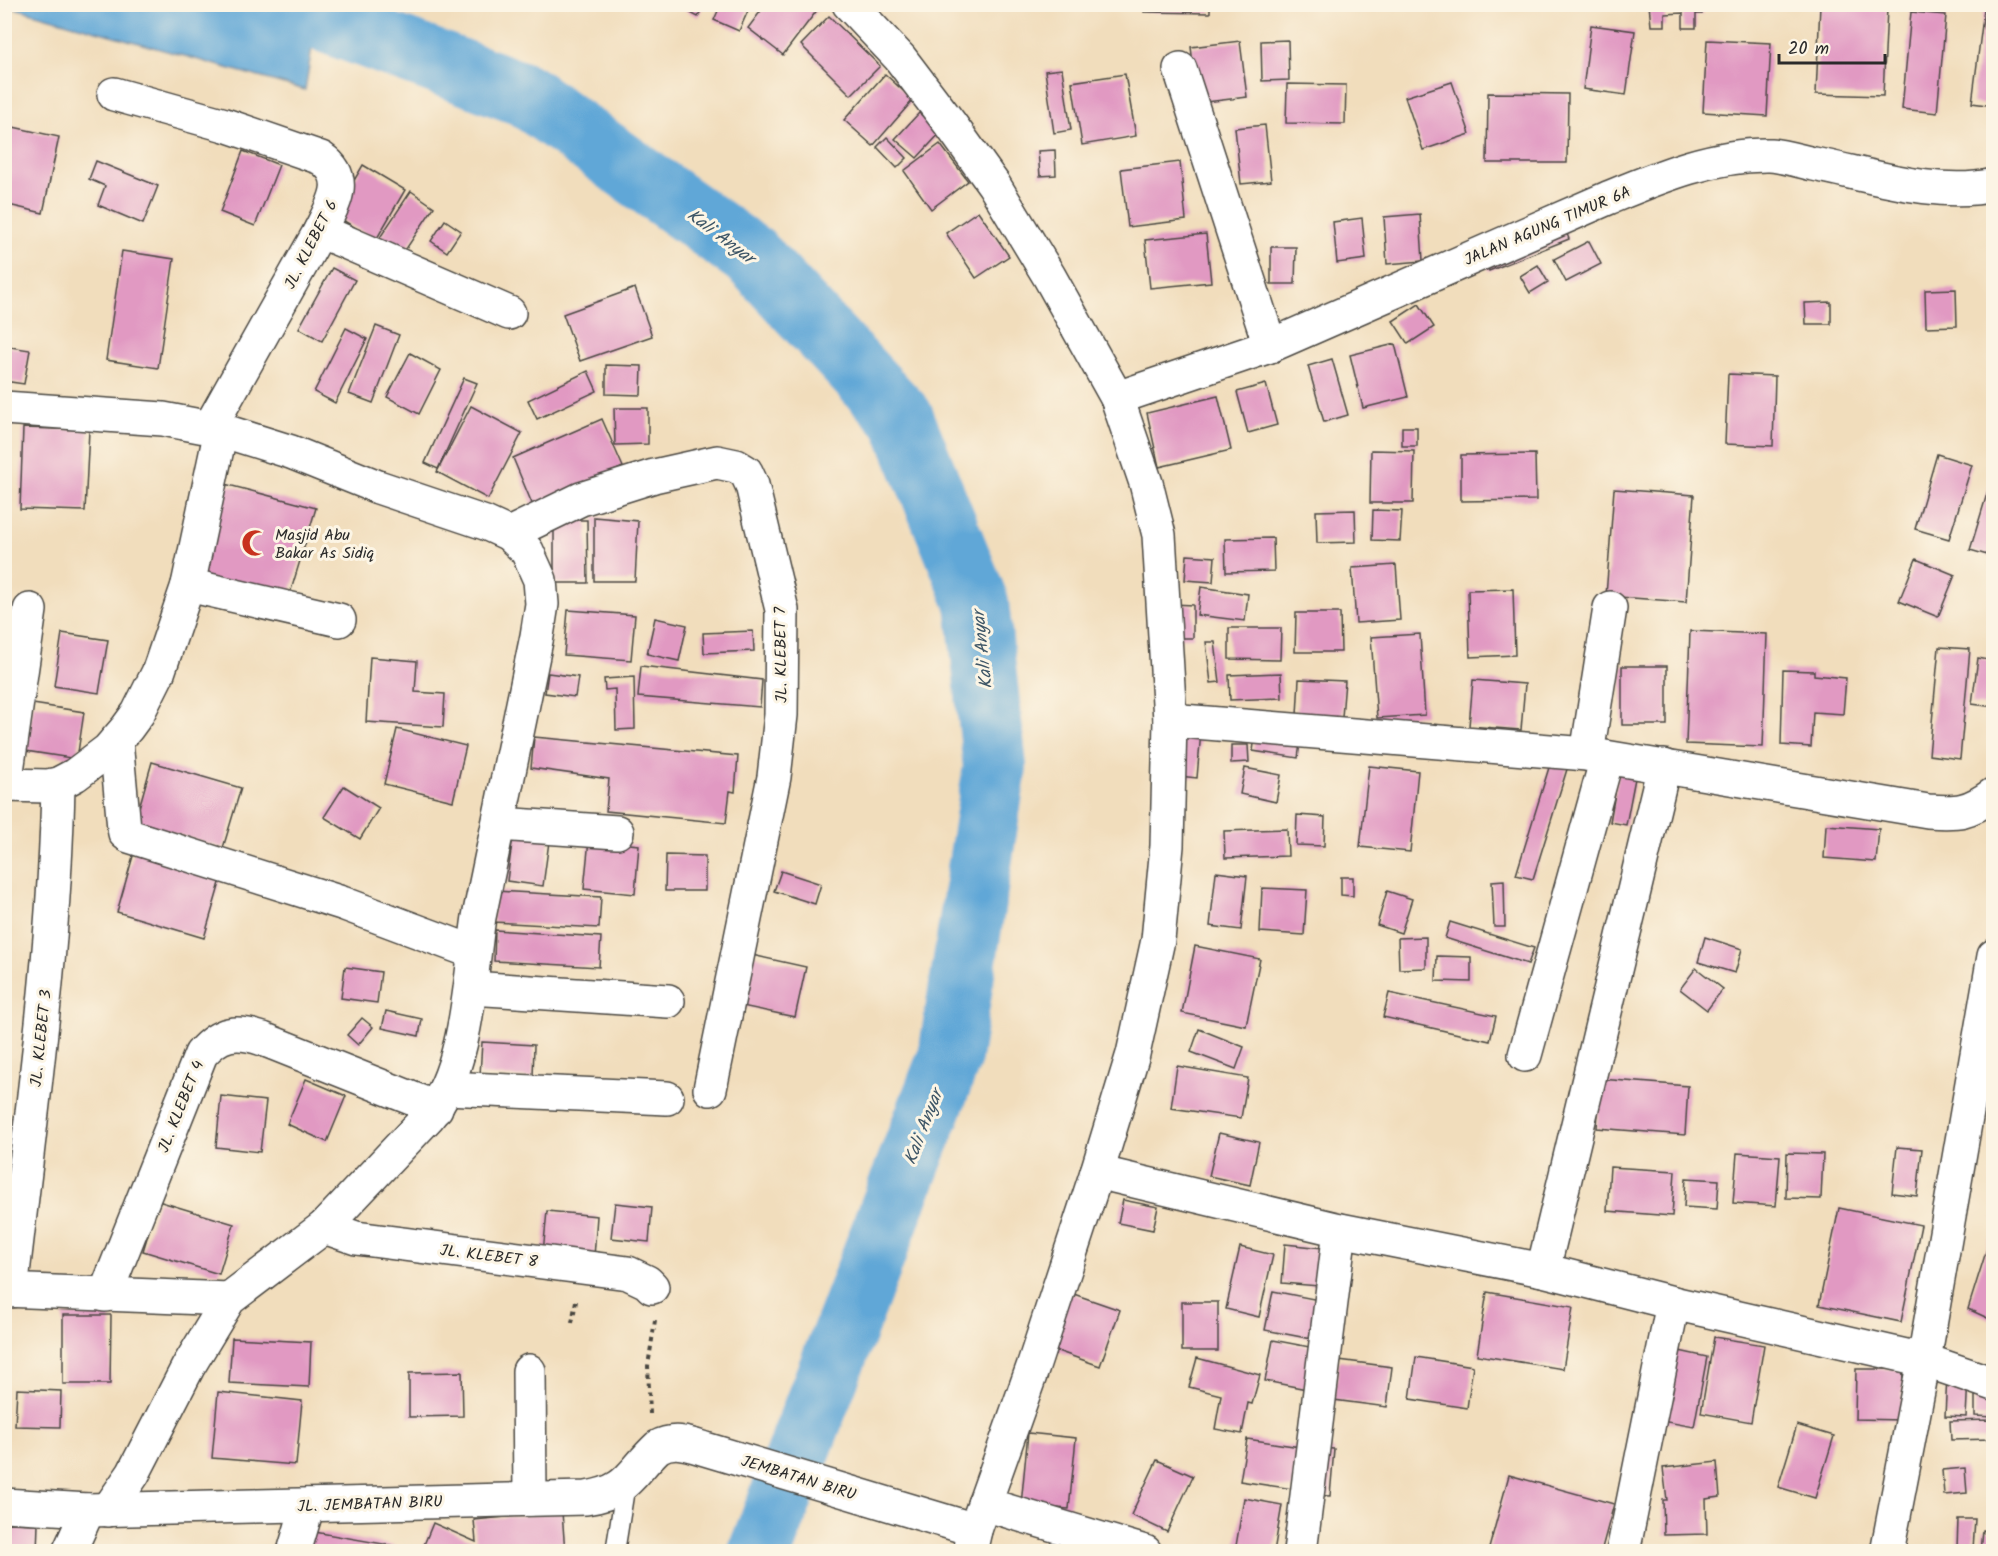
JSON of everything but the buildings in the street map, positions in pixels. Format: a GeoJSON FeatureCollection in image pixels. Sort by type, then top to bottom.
{"type":"FeatureCollection","features":[{"type":"Feature","properties":{"kind":"street"},"geometry":{"type":"LineString","coordinates":[[849,4],[900,58],[951,125],[994,185],[1049,276],[1117,398],[1146,483],[1159,535],[1170,720],[1167,846],[1158,940],[1133,1054],[1097,1172],[1033,1367],[976,1529]]}},
{"type":"Feature","properties":{"kind":"street"},"geometry":{"type":"LineString","coordinates":[[1180,69],[1270,346]]}},
{"type":"Feature","properties":{"kind":"street","name":"JL. KLEBET 6"},"geometry":{"type":"LineString","coordinates":[[58,784],[91,763],[116,741],[138,713],[158,673],[188,585],[215,428],[320,231],[337,190],[337,177],[331,165],[321,158],[225,125],[114,94]]}},
{"type":"Feature","properties":{"kind":"street","name":"JALAN AGUNG TIMUR 6A"},"geometry":{"type":"LineString","coordinates":[[1117,398],[1270,346],[1661,176],[1721,159],[1771,155],[1936,189],[1979,188],[1994,184]]}},
{"type":"Feature","properties":{"kind":"street"},"geometry":{"type":"LineString","coordinates":[[320,231],[509,313]]}},
{"type":"Feature","properties":{"kind":"street"},"geometry":{"type":"LineString","coordinates":[[4,408],[163,419],[215,428],[291,452],[378,487],[485,523],[509,534],[527,551],[540,580],[542,604],[488,869],[473,952],[471,988],[462,1037],[441,1098],[324,1227],[229,1299],[188,1367],[133,1474],[98,1510],[69,1551]]}},
{"type":"Feature","properties":{"kind":"street","name":"JL. KLEBET 7"},"geometry":{"type":"LineString","coordinates":[[509,534],[581,499],[634,481],[717,462],[736,466],[746,472],[752,485],[782,610],[780,715],[774,777],[710,1089]]}},
{"type":"Feature","properties":{"kind":"street"},"geometry":{"type":"LineString","coordinates":[[188,585],[339,620]]}},
{"type":"Feature","properties":{"kind":"street"},"geometry":{"type":"LineString","coordinates":[[1525,1056],[1597,756],[1610,608]]}},
{"type":"Feature","properties":{"kind":"street"},"geometry":{"type":"LineString","coordinates":[[30,610],[5,785],[48,786],[58,784]]}},
{"type":"Feature","properties":{"kind":"street"},"geometry":{"type":"LineString","coordinates":[[1170,720],[1597,756],[1928,811],[1968,810],[1994,794]]}},
{"type":"Feature","properties":{"kind":"street"},"geometry":{"type":"LineString","coordinates":[[116,741],[124,828],[125,833],[129,836],[342,903],[473,952]]}},
{"type":"Feature","properties":{"kind":"street"},"geometry":{"type":"LineString","coordinates":[[1543,1270],[1664,766]]}},
{"type":"Feature","properties":{"kind":"street","name":"JL. KLEBET 3"},"geometry":{"type":"LineString","coordinates":[[8,1291],[18,1107],[45,992],[57,858],[58,784]]}},
{"type":"Feature","properties":{"kind":"street"},"geometry":{"type":"LineString","coordinates":[[499,824],[617,832]]}},
{"type":"Feature","properties":{"kind":"street"},"geometry":{"type":"LineString","coordinates":[[1887,1551],[1924,1360],[1992,971]]}},
{"type":"Feature","properties":{"kind":"street"},"geometry":{"type":"LineString","coordinates":[[471,988],[668,1001]]}},
{"type":"Feature","properties":{"kind":"street","name":"JL. KLEBET 4"},"geometry":{"type":"LineString","coordinates":[[105,1295],[201,1054],[209,1044],[229,1034],[248,1034],[441,1098],[667,1098]]}},
{"type":"Feature","properties":{"kind":"street"},"geometry":{"type":"LineString","coordinates":[[1097,1172],[1340,1230],[1543,1270],[1673,1303],[1924,1360],[1994,1384]]}},
{"type":"Feature","properties":{"kind":"street","name":"JL. KLEBET 8"},"geometry":{"type":"LineString","coordinates":[[324,1227],[356,1238],[628,1273],[652,1287]]}},
{"type":"Feature","properties":{"kind":"street"},"geometry":{"type":"LineString","coordinates":[[1300,1551],[1340,1230]]}},
{"type":"Feature","properties":{"kind":"street"},"geometry":{"type":"LineString","coordinates":[[8,1291],[229,1299]]}},
{"type":"Feature","properties":{"kind":"street"},"geometry":{"type":"LineString","coordinates":[[1623,1551],[1673,1303]]}},
{"type":"Feature","properties":{"kind":"street"},"geometry":{"type":"LineString","coordinates":[[529,1371],[530,1499]]}},
{"type":"Feature","properties":{"kind":"street","name":"JEMBATAN BIRU"},"geometry":{"type":"LineString","coordinates":[[665,1443],[675,1442],[714,1451],[976,1529],[1145,1551]]}},
{"type":"Feature","properties":{"kind":"street","name":"JL. JEMBATAN BIRU"},"geometry":{"type":"LineString","coordinates":[[4,1505],[98,1510],[598,1496],[626,1483],[654,1451],[665,1443]]}},
{"type":"Feature","properties":{"kind":"street"},"geometry":{"type":"LineString","coordinates":[[294,1551],[308,1505]]}},
{"type":"Feature","properties":{"kind":"lane"},"geometry":{"type":"LineString","coordinates":[[615,1551],[626,1483]]}},
{"type":"Feature","properties":{"kind":"path"},"geometry":{"type":"LineString","coordinates":[[652,1287],[656,1314],[648,1366],[651,1418],[665,1443]]}},
{"type":"Feature","properties":{"kind":"water"},"geometry":{"type":"Polygon","coordinates":[[[5,4],[319,5],[305,90],[5,4]]]}},
{"type":"Feature","properties":{"kind":"waterway","name":"Kali Anyar"},"geometry":{"type":"LineString","coordinates":[[273,4],[288,7],[525,95],[752,257],[902,418],[977,603],[995,767],[950,1056],[760,1552]]}},
{"type":"Feature","properties":{"kind":"place","name":"Masjid Abu Bakar As Sidiq"},"geometry":{"type":"Point","coordinates":[255,543]}}]}
